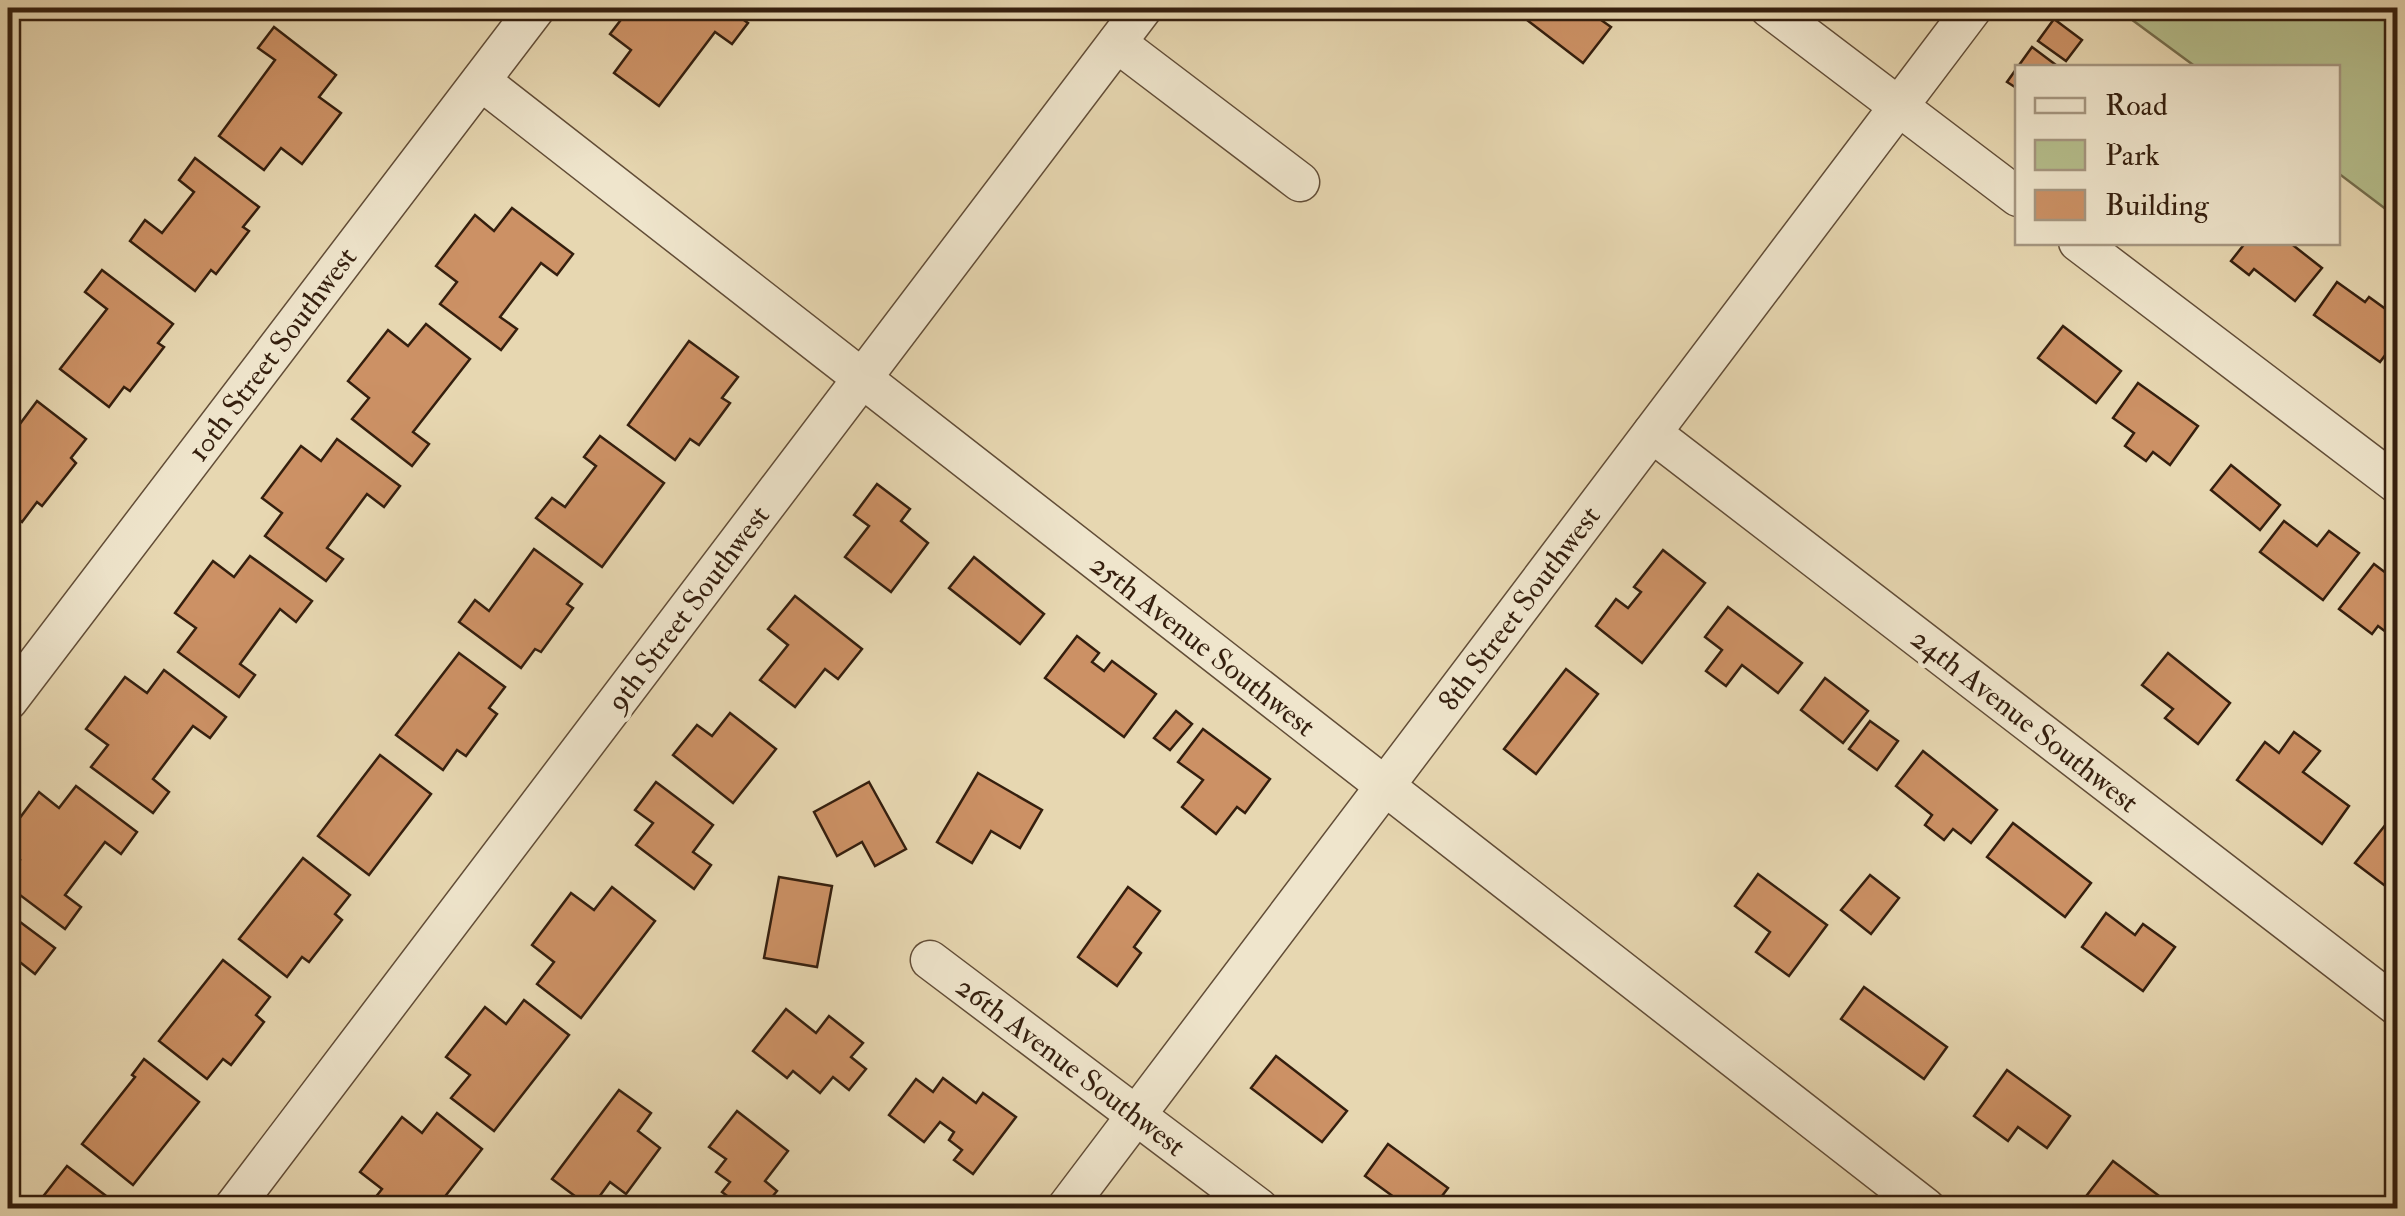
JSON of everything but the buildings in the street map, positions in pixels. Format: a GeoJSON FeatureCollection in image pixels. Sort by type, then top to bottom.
{"type":"FeatureCollection","features":[{"type":"Feature","properties":{"kind":"street","name":"10th Street Southwest"},"geometry":{"type":"LineString","coordinates":[[8,701],[536,8]]}},
{"type":"Feature","properties":{"kind":"street","name":"9th Street Southwest"},"geometry":{"type":"LineString","coordinates":[[233,1208],[1143,8]]}},
{"type":"Feature","properties":{"kind":"street"},"geometry":{"type":"LineString","coordinates":[[1769,8],[2015,195]]}},
{"type":"Feature","properties":{"kind":"street","name":"8th Street Southwest"},"geometry":{"type":"LineString","coordinates":[[1066,1208],[1972,8]]}},
{"type":"Feature","properties":{"kind":"street"},"geometry":{"type":"LineString","coordinates":[[1117,43],[1300,182]]}},
{"type":"Feature","properties":{"kind":"street","name":"25th Avenue Southwest"},"geometry":{"type":"LineString","coordinates":[[481,82],[1926,1208]]}},
{"type":"Feature","properties":{"kind":"street"},"geometry":{"type":"LineString","coordinates":[[2082,245],[2398,485]]}},
{"type":"Feature","properties":{"kind":"street","name":"24th Avenue Southwest"},"geometry":{"type":"LineString","coordinates":[[1652,433],[2398,1006]]}},
{"type":"Feature","properties":{"kind":"street","name":"26th Avenue Southwest"},"geometry":{"type":"LineString","coordinates":[[930,960],[1259,1208]]}},
{"type":"Feature","properties":{"kind":"green space"},"geometry":{"type":"Polygon","coordinates":[[[2116,8],[2397,8],[2397,196],[2387,210],[2340,175],[2340,65],[2193,65],[2116,8]]]}}]}
